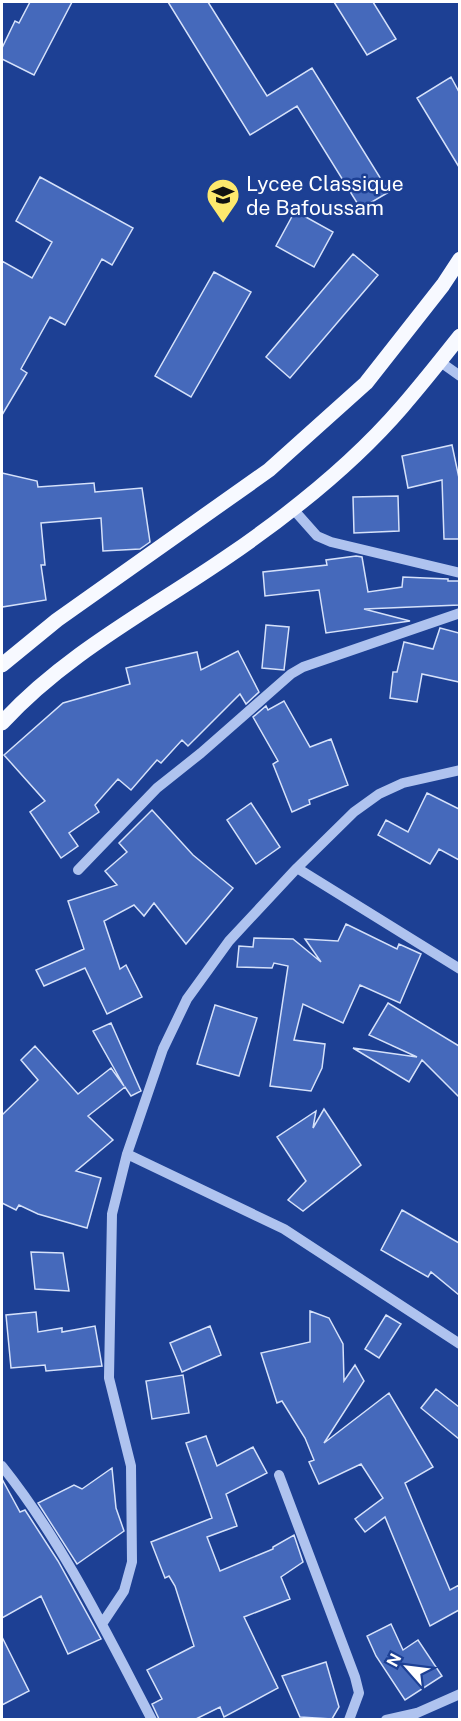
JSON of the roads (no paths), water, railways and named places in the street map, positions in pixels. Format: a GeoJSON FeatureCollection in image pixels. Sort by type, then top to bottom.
{"type":"FeatureCollection","features":[{"type":"Feature","properties":{"kind":"main road"},"geometry":{"type":"LineString","coordinates":[[2,665],[57,620],[269,470],[366,383],[443,285],[459,259]]}},
{"type":"Feature","properties":{"kind":"main road"},"geometry":{"type":"LineString","coordinates":[[2,723],[22,700],[71,660],[228,556],[293,509],[349,461],[401,408],[459,336]]}},
{"type":"Feature","properties":{"kind":"street"},"geometry":{"type":"LineString","coordinates":[[440,361],[459,376]]}},
{"type":"Feature","properties":{"kind":"street"},"geometry":{"type":"LineString","coordinates":[[293,509],[316,536],[331,542],[459,573]]}},
{"type":"Feature","properties":{"kind":"street"},"geometry":{"type":"LineString","coordinates":[[78,870],[157,788],[201,753],[291,674],[303,667],[459,613]]}},
{"type":"Feature","properties":{"kind":"street"},"geometry":{"type":"LineString","coordinates":[[102,1624],[124,1591],[132,1562],[131,1466],[109,1378],[112,1214],[127,1154],[163,1049],[187,999],[229,941],[297,868],[354,812],[379,794],[403,783],[456,773]]}},
{"type":"Feature","properties":{"kind":"street"},"geometry":{"type":"LineString","coordinates":[[297,868],[459,969]]}},
{"type":"Feature","properties":{"kind":"street"},"geometry":{"type":"LineString","coordinates":[[127,1154],[284,1229],[459,1344]]}},
{"type":"Feature","properties":{"kind":"street"},"geometry":{"type":"LineString","coordinates":[[2,1466],[62,1556],[102,1624],[152,1719]]}},
{"type":"Feature","properties":{"kind":"street"},"geometry":{"type":"LineString","coordinates":[[279,1475],[355,1677],[359,1692],[349,1719]]}},
{"type":"Feature","properties":{"kind":"street"},"geometry":{"type":"LineString","coordinates":[[386,1719],[417,1713],[459,1694]]}},
{"type":"Feature","properties":{"kind":"place","name":"Lycee Classique de Bafoussam"},"geometry":{"type":"Point","coordinates":[223,224]}}]}
